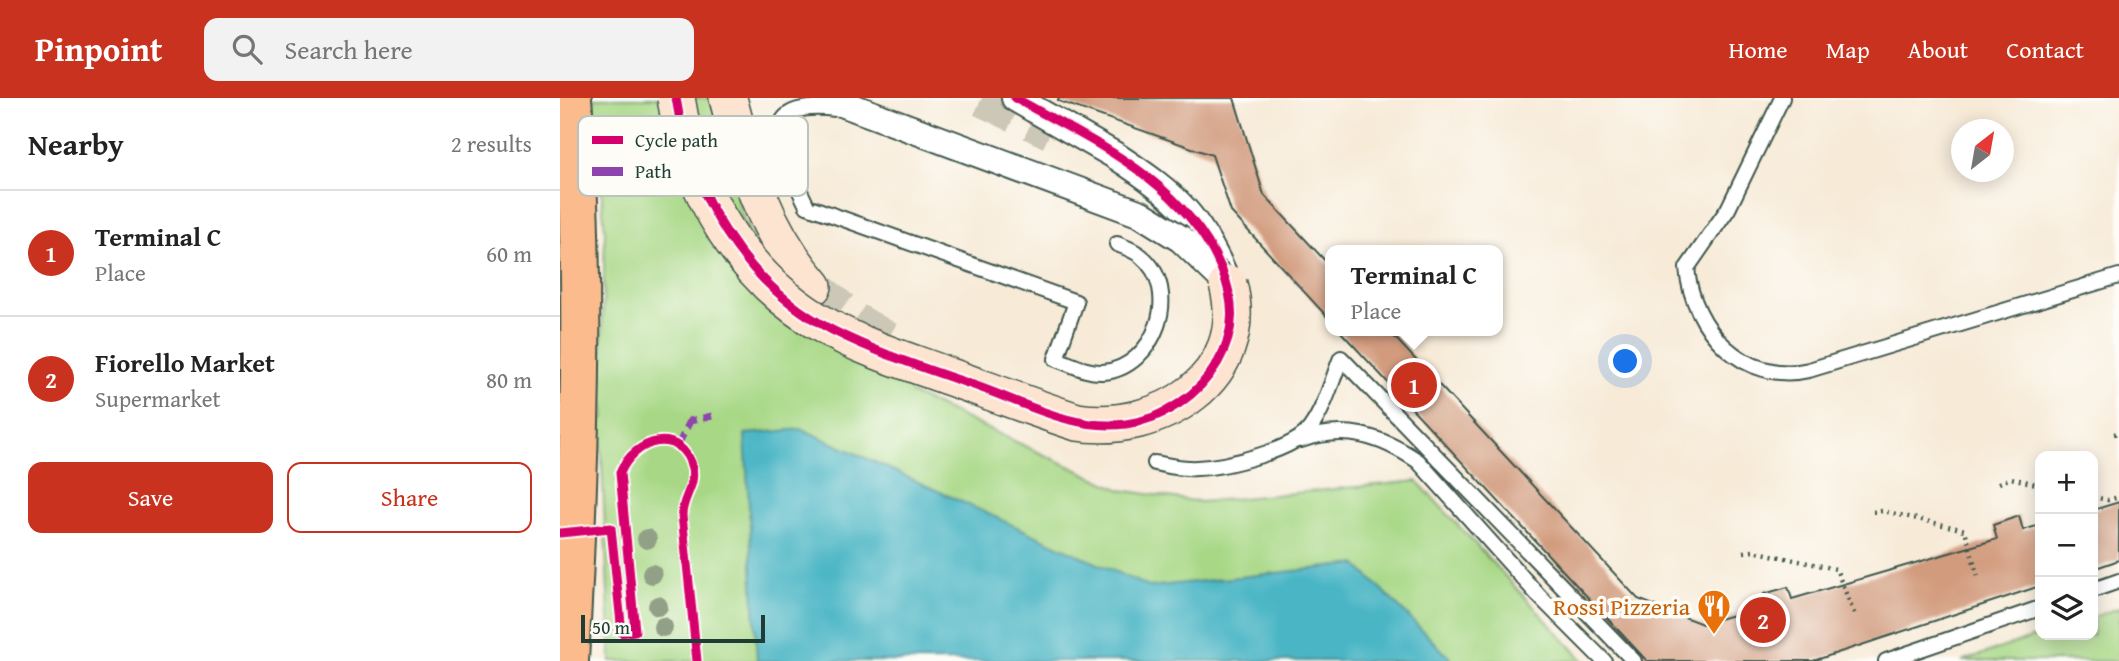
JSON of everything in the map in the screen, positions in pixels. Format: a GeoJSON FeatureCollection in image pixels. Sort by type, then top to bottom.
{"type":"FeatureCollection","features":[{"type":"Feature","properties":{"kind":"highway"},"geometry":{"type":"LineString","coordinates":[[569,661],[578,506],[582,313],[572,98]]}},
{"type":"Feature","properties":{"kind":"street"},"geometry":{"type":"LineString","coordinates":[[676,98],[681,116]]}},
{"type":"Feature","properties":{"kind":"street"},"geometry":{"type":"LineString","coordinates":[[728,98],[733,116]]}},
{"type":"Feature","properties":{"kind":"street"},"geometry":{"type":"LineString","coordinates":[[828,98],[865,114],[1133,211],[1181,239],[1228,284]]}},
{"type":"Feature","properties":{"kind":"street"},"geometry":{"type":"LineString","coordinates":[[706,196],[717,220],[750,263],[786,300],[853,340],[1068,419],[1090,424],[1126,424],[1160,415],[1190,395],[1214,370],[1229,337],[1233,310],[1228,284],[1204,233],[1170,193],[1116,156],[1015,98]]}},
{"type":"Feature","properties":{"kind":"street"},"geometry":{"type":"LineString","coordinates":[[756,196],[781,245],[813,286]]}},
{"type":"Feature","properties":{"kind":"lane"},"geometry":{"type":"LineString","coordinates":[[1782,98],[1728,209],[1687,268],[1689,288],[1703,323],[1720,344],[1747,362],[1780,372],[1809,370],[2119,276]]}},
{"type":"Feature","properties":{"kind":"lane"},"geometry":{"type":"LineString","coordinates":[[784,116],[793,108],[810,104],[865,114]]}},
{"type":"Feature","properties":{"kind":"lane"},"geometry":{"type":"LineString","coordinates":[[803,196],[807,206],[1076,302],[1056,359],[1100,373],[1126,365],[1146,349],[1158,325],[1160,295],[1150,266],[1141,256],[1117,244]]}},
{"type":"Feature","properties":{"kind":"lane"},"geometry":{"type":"LineString","coordinates":[[1299,440],[1319,413],[1341,358],[1634,661]]}},
{"type":"Feature","properties":{"kind":"lane"},"geometry":{"type":"LineString","coordinates":[[1155,463],[1179,468],[1200,468],[1241,460],[1322,433],[1359,433],[1396,446],[1418,461],[1539,596],[1604,661]]}},
{"type":"Feature","properties":{"kind":"lane"},"geometry":{"type":"LineString","coordinates":[[2098,588],[2119,582]]}},
{"type":"Feature","properties":{"kind":"lane"},"geometry":{"type":"LineString","coordinates":[[1886,661],[2035,610]]}},
{"type":"Feature","properties":{"kind":"path"},"geometry":{"type":"LineString","coordinates":[[2000,483],[2011,478],[2035,484]]}},
{"type":"Feature","properties":{"kind":"path"},"geometry":{"type":"LineString","coordinates":[[2098,497],[2108,500],[2119,497]]}},
{"type":"Feature","properties":{"kind":"path"},"geometry":{"type":"LineString","coordinates":[[1873,512],[1882,511],[1965,530],[1979,581]]}},
{"type":"Feature","properties":{"kind":"path"},"geometry":{"type":"LineString","coordinates":[[1744,552],[1754,551],[1836,569],[1856,618]]}},
{"type":"Feature","properties":{"kind":"green space"},"geometry":{"type":"Polygon","coordinates":[[[593,98],[711,98],[716,116],[595,116],[593,98]]]}},
{"type":"Feature","properties":{"kind":"green space"},"geometry":{"type":"Polygon","coordinates":[[[602,196],[737,196],[743,218],[792,320],[903,379],[912,394],[1121,490],[1201,502],[1417,481],[1584,661],[611,661],[600,418],[605,418],[601,383],[605,232],[602,196]]]}},
{"type":"Feature","properties":{"kind":"green space"},"geometry":{"type":"Polygon","coordinates":[[[2119,608],[2119,661],[1962,661],[2035,637],[2035,640],[2098,640],[2098,615],[2119,608]]]}},
{"type":"Feature","properties":{"kind":"water"},"geometry":{"type":"Polygon","coordinates":[[[802,429],[1149,587],[1356,564],[1453,661],[757,661],[745,434],[802,429]]]}},
{"type":"Feature","properties":{"kind":"building"},"geometry":{"type":"Polygon","coordinates":[[[1059,98],[1234,98],[1264,195],[1325,261],[1325,315],[1231,212],[1212,155],[1058,101],[1059,98]]]}},
{"type":"Feature","properties":{"kind":"building"},"geometry":{"type":"Polygon","coordinates":[[[1345,336],[1394,336],[1638,599],[1702,624],[1768,605],[1764,594],[1788,587],[1792,599],[1997,539],[1993,525],[2019,516],[2023,530],[2035,526],[2035,588],[1813,661],[1647,661],[1345,336]]]}},
{"type":"Feature","properties":{"kind":"building"},"geometry":{"type":"Polygon","coordinates":[[[2119,502],[2119,560],[2098,567],[2098,514],[2098,508],[2119,502]]]}},
{"type":"Feature","properties":{"kind":"tunnel"},"geometry":{"type":"LineString","coordinates":[[982,98],[1051,131]]}},
{"type":"Feature","properties":{"kind":"tunnel"},"geometry":{"type":"LineString","coordinates":[[813,286],[853,320],[894,344]]}},
{"type":"Feature","properties":{"kind":"marked path"},"geometry":{"type":"LineString","coordinates":[[677,447],[690,421],[712,416]]}},
{"type":"Feature","properties":{"kind":"cycle path"},"geometry":{"type":"LineString","coordinates":[[676,98],[680,116]]}},
{"type":"Feature","properties":{"kind":"cycle path"},"geometry":{"type":"LineString","coordinates":[[707,196],[727,233],[748,262],[773,288],[801,311],[850,339],[1070,420],[1107,425],[1126,424],[1154,417],[1191,395],[1210,374],[1224,350],[1232,316],[1229,292],[1221,268],[1205,237],[1160,187],[1105,148],[1015,98]]}},
{"type":"Feature","properties":{"kind":"cycle path"},"geometry":{"type":"LineString","coordinates":[[560,533],[611,528],[622,633],[635,631],[620,473],[627,461],[646,445],[668,442],[678,446],[686,455],[693,474],[682,515],[697,661]]}},
{"type":"Feature","properties":{"kind":"place","name":"Terminal C"},"geometry":{"type":"Point","coordinates":[1414,385]}},
{"type":"Feature","properties":{"kind":"place","name":"Fiorello Market"},"geometry":{"type":"Point","coordinates":[1763,620]}},
{"type":"Feature","properties":{"kind":"place","name":"Rossi Pizzeria"},"geometry":{"type":"Point","coordinates":[1714,636]}}]}
